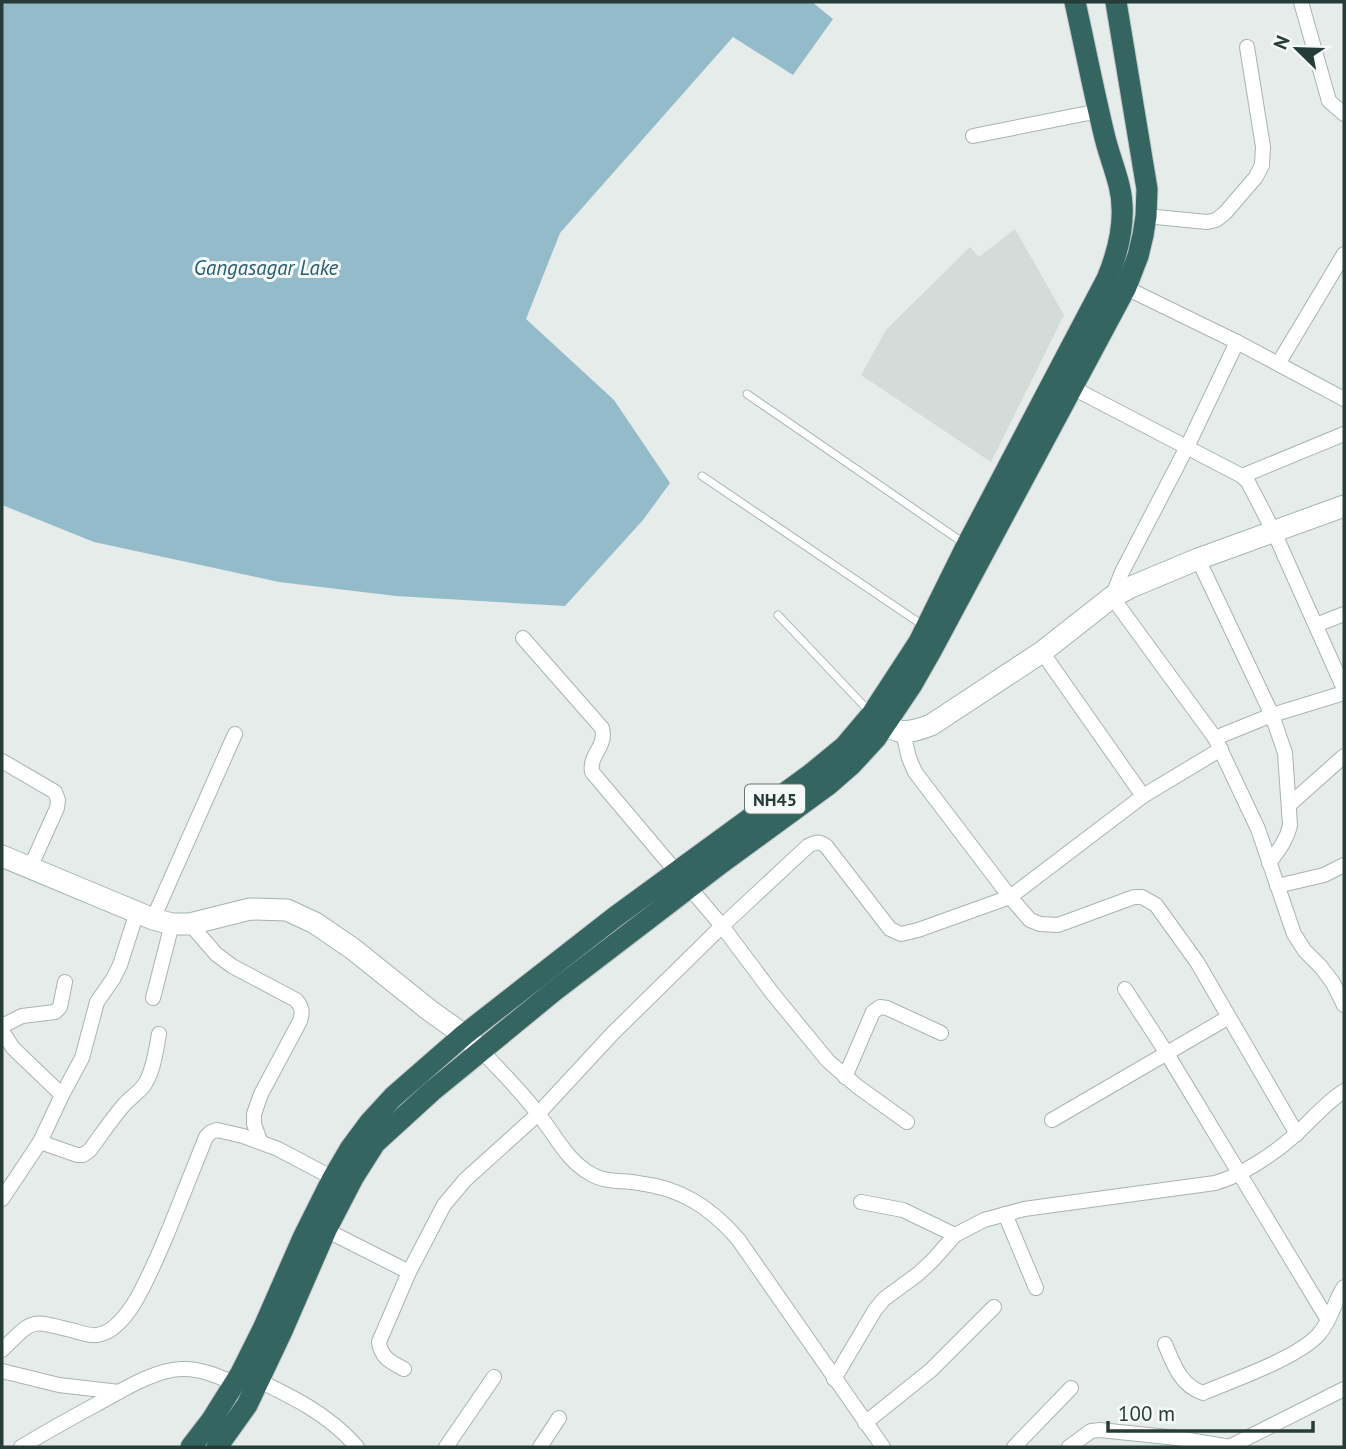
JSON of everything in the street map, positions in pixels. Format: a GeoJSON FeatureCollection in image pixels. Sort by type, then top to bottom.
{"type":"FeatureCollection","features":[{"type":"Feature","properties":{"kind":"highway","name":"NH45"},"geometry":{"type":"LineString","coordinates":[[887,724],[896,679],[926,627],[967,545],[1116,283],[1138,256],[1146,216],[1146,189],[1116,6]]}},
{"type":"Feature","properties":{"kind":"highway","name":"NH45"},"geometry":{"type":"LineString","coordinates":[[217,1447],[247,1405],[244,1379],[303,1238],[333,1178],[370,1122],[393,1097],[464,1035],[615,917],[683,880],[842,774],[887,724],[911,687],[1073,388],[1116,283],[1114,262],[1122,218],[1120,187],[1105,141],[1078,8]]}},
{"type":"Feature","properties":{"kind":"highway","name":"NH45"},"geometry":{"type":"LineString","coordinates":[[191,1447],[244,1379],[354,1176],[375,1143],[432,1091],[683,880]]}},
{"type":"Feature","properties":{"kind":"street"},"geometry":{"type":"LineString","coordinates":[[1301,2],[1329,101],[1344,114]]}},
{"type":"Feature","properties":{"kind":"street"},"geometry":{"type":"LineString","coordinates":[[1146,216],[1207,222],[1216,220],[1256,177],[1262,165],[1263,146],[1247,47]]}},
{"type":"Feature","properties":{"kind":"street"},"geometry":{"type":"LineString","coordinates":[[973,136],[1099,111]]}},
{"type":"Feature","properties":{"kind":"street"},"geometry":{"type":"LineString","coordinates":[[1278,364],[1344,254]]}},
{"type":"Feature","properties":{"kind":"street"},"geometry":{"type":"LineString","coordinates":[[1116,283],[1237,342],[1344,399]]}},
{"type":"Feature","properties":{"kind":"street"},"geometry":{"type":"LineString","coordinates":[[1112,597],[1237,342]]}},
{"type":"Feature","properties":{"kind":"street"},"geometry":{"type":"LineString","coordinates":[[404,1369],[385,1358],[380,1351],[379,1342],[444,1205],[465,1180],[538,1114],[613,1032],[808,846],[815,842],[826,846],[890,929],[901,934],[918,930],[1010,897],[1218,743],[1272,715],[1344,691],[1274,532],[1254,492],[1242,476],[1073,388]]}},
{"type":"Feature","properties":{"kind":"street"},"geometry":{"type":"LineString","coordinates":[[1242,476],[1344,433]]}},
{"type":"Feature","properties":{"kind":"street"},"geometry":{"type":"LineString","coordinates":[[887,724],[915,731],[931,725],[1042,652],[1112,597],[1198,559],[1344,506]]}},
{"type":"Feature","properties":{"kind":"street"},"geometry":{"type":"LineString","coordinates":[[1198,559],[1272,715],[1285,753],[1290,825],[1288,835],[1269,863]]}},
{"type":"Feature","properties":{"kind":"street"},"geometry":{"type":"LineString","coordinates":[[1112,597],[1218,743],[1258,829],[1294,934],[1333,983],[1344,1004]]}},
{"type":"Feature","properties":{"kind":"street"},"geometry":{"type":"LineString","coordinates":[[1316,625],[1344,614]]}},
{"type":"Feature","properties":{"kind":"street"},"geometry":{"type":"LineString","coordinates":[[523,638],[602,728],[604,736],[591,765],[592,772],[722,926],[828,1061],[845,1077],[907,1122]]}},
{"type":"Feature","properties":{"kind":"street"},"geometry":{"type":"LineString","coordinates":[[1042,652],[1143,796]]}},
{"type":"Feature","properties":{"kind":"street"},"geometry":{"type":"LineString","coordinates":[[887,724],[915,772],[1030,920],[1049,926],[1058,925],[1134,897],[1142,897],[1156,905],[1198,962],[1297,1134]]}},
{"type":"Feature","properties":{"kind":"street"},"geometry":{"type":"LineString","coordinates":[[153,998],[163,920],[234,734]]}},
{"type":"Feature","properties":{"kind":"street"},"geometry":{"type":"LineString","coordinates":[[1289,805],[1344,756]]}},
{"type":"Feature","properties":{"kind":"street"},"geometry":{"type":"LineString","coordinates":[[2,761],[55,792],[58,800],[57,808],[30,868]]}},
{"type":"Feature","properties":{"kind":"street"},"geometry":{"type":"LineString","coordinates":[[3,859],[163,920],[232,965],[296,1000],[303,1014],[261,1094],[254,1114],[254,1124],[260,1141]]}},
{"type":"Feature","properties":{"kind":"street"},"geometry":{"type":"LineString","coordinates":[[1277,886],[1324,875],[1344,865]]}},
{"type":"Feature","properties":{"kind":"street"},"geometry":{"type":"LineString","coordinates":[[2,1199],[40,1142],[82,1058],[97,1002],[120,965],[163,920],[250,909],[287,910],[314,923],[353,949],[464,1035],[482,1051],[538,1114],[568,1157],[588,1172],[610,1181],[660,1186],[684,1194],[724,1224],[738,1240],[883,1447]]}},
{"type":"Feature","properties":{"kind":"street"},"geometry":{"type":"LineString","coordinates":[[62,1095],[13,1048],[2,1028],[22,1016],[55,1012],[60,1007],[65,982]]}},
{"type":"Feature","properties":{"kind":"street"},"geometry":{"type":"LineString","coordinates":[[1125,989],[1328,1320]]}},
{"type":"Feature","properties":{"kind":"street"},"geometry":{"type":"LineString","coordinates":[[845,1077],[873,1012],[880,1007],[940,1033]]}},
{"type":"Feature","properties":{"kind":"street"},"geometry":{"type":"LineString","coordinates":[[1052,1120],[1229,1017]]}},
{"type":"Feature","properties":{"kind":"street"},"geometry":{"type":"LineString","coordinates":[[40,1142],[77,1156],[90,1150],[124,1105],[146,1083],[159,1034]]}},
{"type":"Feature","properties":{"kind":"street"},"geometry":{"type":"LineString","coordinates":[[834,1379],[884,1299],[918,1274],[955,1235],[984,1220],[1024,1209],[1215,1184],[1240,1174],[1297,1134],[1333,1098],[1344,1091]]}},
{"type":"Feature","properties":{"kind":"street"},"geometry":{"type":"LineString","coordinates":[[2,1350],[32,1323],[41,1322],[96,1335],[117,1325],[132,1306],[156,1259],[206,1137],[211,1132],[217,1130],[260,1141],[333,1178]]}},
{"type":"Feature","properties":{"kind":"street"},"geometry":{"type":"LineString","coordinates":[[861,1202],[902,1210],[955,1235]]}},
{"type":"Feature","properties":{"kind":"street"},"geometry":{"type":"LineString","coordinates":[[1005,1214],[1036,1288]]}},
{"type":"Feature","properties":{"kind":"street"},"geometry":{"type":"LineString","coordinates":[[326,1230],[410,1272]]}},
{"type":"Feature","properties":{"kind":"street"},"geometry":{"type":"LineString","coordinates":[[1165,1344],[1183,1381],[1203,1393],[1278,1361],[1310,1342],[1328,1320],[1344,1287]]}},
{"type":"Feature","properties":{"kind":"street"},"geometry":{"type":"LineString","coordinates":[[865,1423],[931,1370],[994,1307]]}},
{"type":"Feature","properties":{"kind":"street"},"geometry":{"type":"LineString","coordinates":[[21,1447],[154,1375],[191,1369],[222,1377],[244,1379],[323,1415],[357,1447]]}},
{"type":"Feature","properties":{"kind":"street"},"geometry":{"type":"LineString","coordinates":[[2,1371],[59,1385],[119,1392]]}},
{"type":"Feature","properties":{"kind":"street"},"geometry":{"type":"LineString","coordinates":[[446,1447],[494,1377]]}},
{"type":"Feature","properties":{"kind":"street"},"geometry":{"type":"LineString","coordinates":[[1014,1447],[1071,1388]]}},
{"type":"Feature","properties":{"kind":"street"},"geometry":{"type":"LineString","coordinates":[[1069,1447],[1091,1431],[1100,1430],[1177,1438],[1229,1447],[1344,1389]]}},
{"type":"Feature","properties":{"kind":"street"},"geometry":{"type":"LineString","coordinates":[[540,1447],[559,1418]]}},
{"type":"Feature","properties":{"kind":"lane"},"geometry":{"type":"LineString","coordinates":[[747,394],[967,545]]}},
{"type":"Feature","properties":{"kind":"lane"},"geometry":{"type":"LineString","coordinates":[[702,475],[926,627]]}},
{"type":"Feature","properties":{"kind":"lane"},"geometry":{"type":"LineString","coordinates":[[778,615],[887,724]]}},
{"type":"Feature","properties":{"kind":"shaded area"},"geometry":{"type":"Polygon","coordinates":[[[1015,229],[1064,315],[991,462],[861,375],[886,330],[970,247],[979,257],[1015,229]]]}},
{"type":"Feature","properties":{"kind":"water","name":"Gangasagar Lake"},"geometry":{"type":"Polygon","coordinates":[[[2,2],[812,2],[833,19],[793,75],[733,37],[560,233],[526,319],[614,400],[670,483],[643,520],[565,606],[396,596],[279,582],[94,542],[2,505],[2,2]]]}}]}
